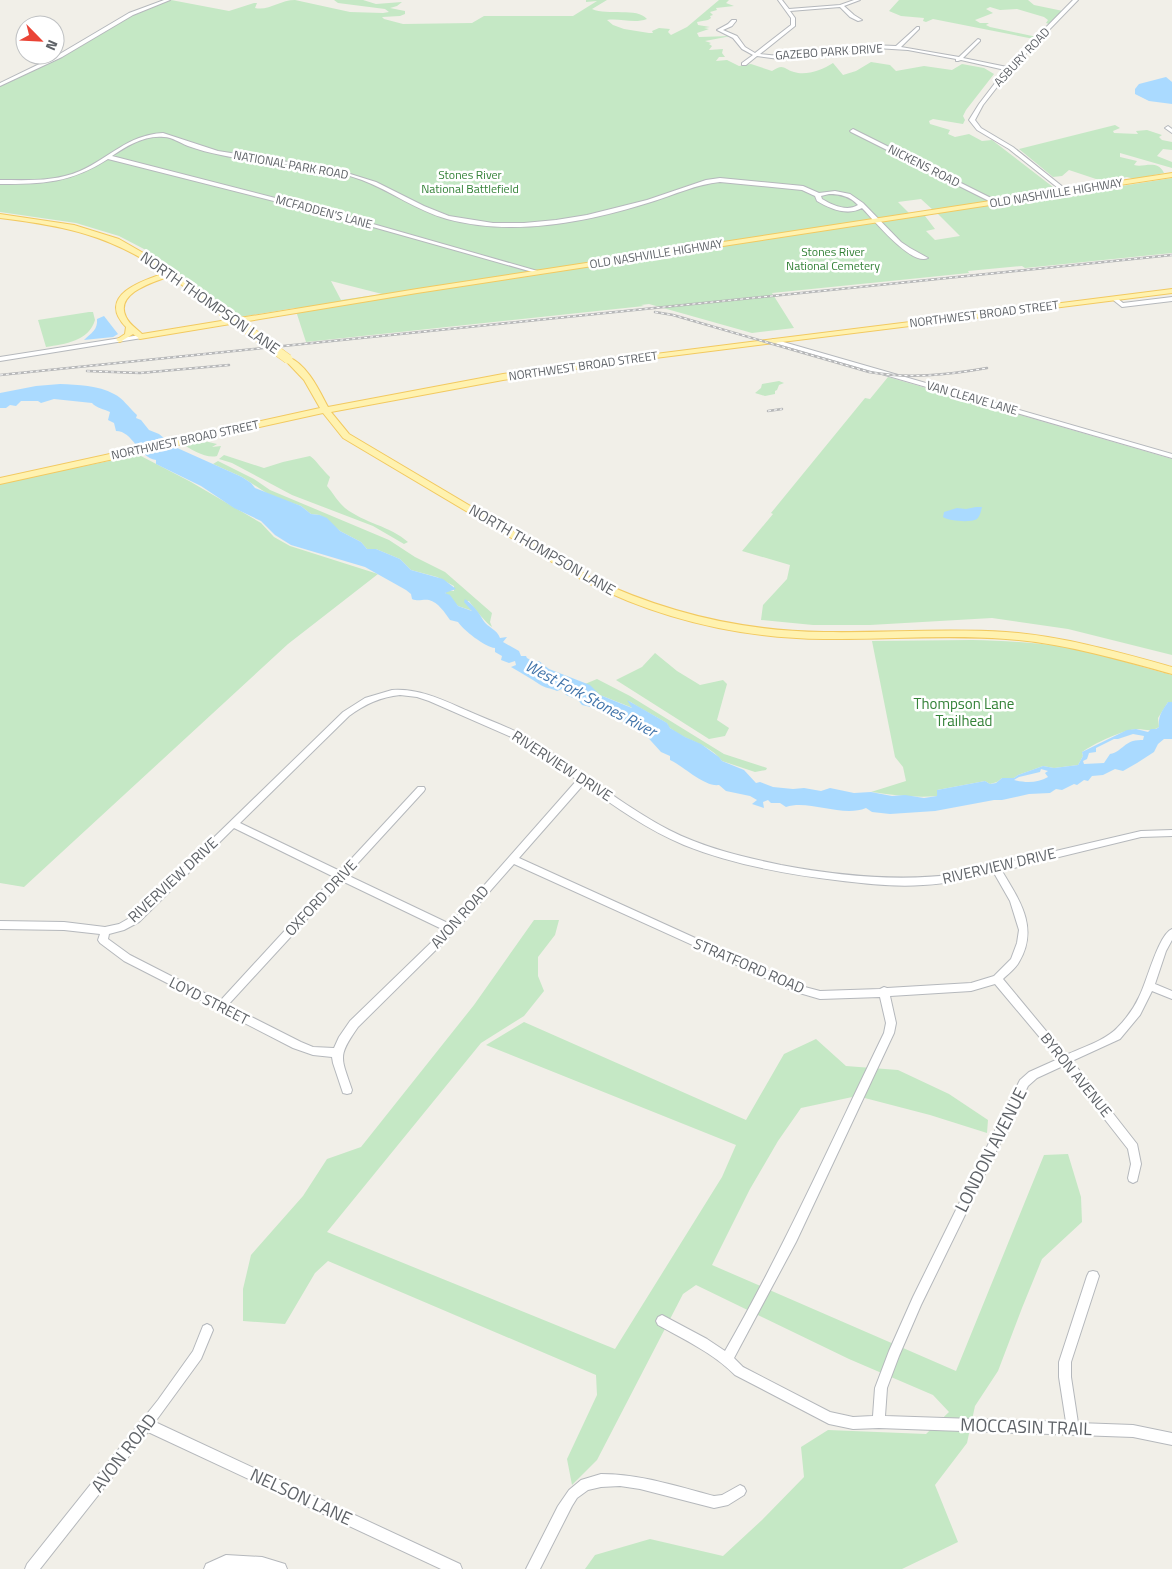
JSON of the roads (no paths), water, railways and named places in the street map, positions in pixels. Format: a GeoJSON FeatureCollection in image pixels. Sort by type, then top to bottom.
{"type":"FeatureCollection","features":[{"type":"Feature","properties":{"kind":"main road","name":"OLD NASHVILLE HIGHWAY"},"geometry":{"type":"LineString","coordinates":[[140,336],[538,272],[1172,175]]}},
{"type":"Feature","properties":{"kind":"main road","name":"NORTH THOMPSON LANE"},"geometry":{"type":"LineString","coordinates":[[0,216],[65,225],[103,235],[129,247],[170,274],[288,359],[308,380],[322,407],[335,426],[353,441],[610,591],[657,609],[717,625],[754,632],[803,636],[954,633],[1032,638],[1098,650],[1172,671]]}},
{"type":"Feature","properties":{"kind":"main road"},"geometry":{"type":"LineString","coordinates":[[140,336],[120,314],[119,306],[123,298],[141,285],[170,274]]}},
{"type":"Feature","properties":{"kind":"main road","name":"NORTHWEST BROAD STREET"},"geometry":{"type":"LineString","coordinates":[[0,474],[322,407],[502,374],[1112,295],[1172,285]]}},
{"type":"Feature","properties":{"kind":"main road","name":"NORTHWEST BROAD STREET"},"geometry":{"type":"LineString","coordinates":[[1112,295],[1172,290]]}},
{"type":"Feature","properties":{"kind":"main road"},"geometry":{"type":"LineString","coordinates":[[120,340],[129,335],[131,332],[130,326]]}},
{"type":"Feature","properties":{"kind":"main road","name":"NORTHWEST BROAD STREET"},"geometry":{"type":"LineString","coordinates":[[0,481],[120,450]]}},
{"type":"Feature","properties":{"kind":"street"},"geometry":{"type":"LineString","coordinates":[[0,85],[60,56],[131,14],[167,0]]}},
{"type":"Feature","properties":{"kind":"street"},"geometry":{"type":"LineString","coordinates":[[744,64],[793,25],[793,18],[780,0]]}},
{"type":"Feature","properties":{"kind":"street"},"geometry":{"type":"LineString","coordinates":[[788,10],[841,6],[858,0]]}},
{"type":"Feature","properties":{"kind":"street","name":"ASBURY ROAD"},"geometry":{"type":"LineString","coordinates":[[1064,191],[1023,157],[974,124],[972,118],[1008,69],[1076,0]]}},
{"type":"Feature","properties":{"kind":"street"},"geometry":{"type":"LineString","coordinates":[[841,6],[852,16],[860,20]]}},
{"type":"Feature","properties":{"kind":"street","name":"GAZEBO PARK DRIVE"},"geometry":{"type":"LineString","coordinates":[[734,21],[730,26],[719,30],[735,37],[743,49],[756,54],[780,57],[869,48],[897,48],[1008,69]]}},
{"type":"Feature","properties":{"kind":"street"},"geometry":{"type":"LineString","coordinates":[[897,48],[917,28]]}},
{"type":"Feature","properties":{"kind":"street"},"geometry":{"type":"LineString","coordinates":[[958,60],[978,40]]}},
{"type":"Feature","properties":{"kind":"street","name":"NICKENS ROAD"},"geometry":{"type":"LineString","coordinates":[[853,131],[995,202]]}},
{"type":"Feature","properties":{"kind":"street","name":"NATIONAL PARK ROAD"},"geometry":{"type":"LineString","coordinates":[[0,182],[48,180],[68,177],[82,172],[141,138],[166,135],[200,148],[232,156],[319,168],[350,175],[384,187],[416,206],[434,214],[464,221],[493,224],[529,223],[587,216],[635,205],[716,180],[795,187],[818,195],[828,192],[855,199],[906,249],[918,257],[925,258]]}},
{"type":"Feature","properties":{"kind":"street","name":"MCFADDEN'S LANE"},"geometry":{"type":"LineString","coordinates":[[108,157],[362,222],[538,272]]}},
{"type":"Feature","properties":{"kind":"street","name":"NATIONAL PARK ROAD"},"geometry":{"type":"LineString","coordinates":[[818,195],[819,200],[825,205],[837,209],[868,211]]}},
{"type":"Feature","properties":{"kind":"street"},"geometry":{"type":"LineString","coordinates":[[854,210],[859,208],[861,204]]}},
{"type":"Feature","properties":{"kind":"street"},"geometry":{"type":"LineString","coordinates":[[1112,295],[1122,305],[1172,299]]}},
{"type":"Feature","properties":{"kind":"street"},"geometry":{"type":"LineString","coordinates":[[0,360],[140,336]]}},
{"type":"Feature","properties":{"kind":"street","name":"VAN CLEAVE LANE"},"geometry":{"type":"LineString","coordinates":[[771,339],[1172,456]]}},
{"type":"Feature","properties":{"kind":"street","name":"RIVERVIEW DRIVE"},"geometry":{"type":"LineString","coordinates":[[0,925],[64,926],[105,931],[121,927],[136,919],[346,714],[372,698],[395,693],[409,693],[439,702],[511,733],[536,746],[656,826],[683,840],[732,858],[774,868],[902,884],[958,878],[1141,834],[1172,833]]}},
{"type":"Feature","properties":{"kind":"street","name":"AVON ROAD"},"geometry":{"type":"LineString","coordinates":[[333,1054],[354,1024],[451,929],[583,779]]}},
{"type":"Feature","properties":{"kind":"street","name":"OXFORD DRIVE"},"geometry":{"type":"LineString","coordinates":[[220,1007],[421,789]]}},
{"type":"Feature","properties":{"kind":"street"},"geometry":{"type":"LineString","coordinates":[[233,824],[451,929]]}},
{"type":"Feature","properties":{"kind":"street","name":"STRATFORD ROAD"},"geometry":{"type":"LineString","coordinates":[[512,859],[799,989],[820,995],[971,987],[997,979],[1015,961],[1022,943],[1024,930],[1021,914],[996,869]]}},
{"type":"Feature","properties":{"kind":"street","name":"LOYD STREET"},"geometry":{"type":"LineString","coordinates":[[105,931],[103,940],[127,958],[297,1045],[312,1051],[333,1054]]}},
{"type":"Feature","properties":{"kind":"street","name":"LONDON AVENUE"},"geometry":{"type":"LineString","coordinates":[[879,1422],[881,1388],[893,1355],[1000,1127],[1024,1083],[1033,1075],[1064,1059],[1116,1036],[1136,1012],[1150,986],[1163,946],[1172,933]]}},
{"type":"Feature","properties":{"kind":"street","name":"BYRON AVENUE"},"geometry":{"type":"LineString","coordinates":[[997,979],[1064,1059],[1133,1147],[1136,1164],[1133,1178]]}},
{"type":"Feature","properties":{"kind":"street"},"geometry":{"type":"LineString","coordinates":[[1150,986],[1172,995]]}},
{"type":"Feature","properties":{"kind":"street"},"geometry":{"type":"LineString","coordinates":[[727,1359],[747,1325],[806,1211],[889,1033],[891,1024],[884,991]]}},
{"type":"Feature","properties":{"kind":"street"},"geometry":{"type":"LineString","coordinates":[[333,1054],[347,1090]]}},
{"type":"Feature","properties":{"kind":"street"},"geometry":{"type":"LineString","coordinates":[[1073,1429],[1065,1377],[1065,1362],[1093,1276]]}},
{"type":"Feature","properties":{"kind":"street"},"geometry":{"type":"LineString","coordinates":[[662,1321],[703,1343],[727,1359],[740,1371],[829,1418],[853,1423],[879,1422]]}},
{"type":"Feature","properties":{"kind":"street","name":"AVON ROAD"},"geometry":{"type":"LineString","coordinates":[[32,1569],[147,1425],[197,1356],[207,1330]]}},
{"type":"Feature","properties":{"kind":"street","name":"MOCCASIN TRAIL"},"geometry":{"type":"LineString","coordinates":[[879,1422],[1133,1431],[1172,1439]]}},
{"type":"Feature","properties":{"kind":"street","name":"NELSON LANE"},"geometry":{"type":"LineString","coordinates":[[147,1425],[455,1569]]}},
{"type":"Feature","properties":{"kind":"street"},"geometry":{"type":"LineString","coordinates":[[534,1569],[572,1496],[584,1484],[603,1480],[625,1480],[644,1483],[714,1502],[724,1501],[740,1491]]}},
{"type":"Feature","properties":{"kind":"street"},"geometry":{"type":"LineString","coordinates":[[211,1569],[226,1562],[262,1564],[280,1569]]}},
{"type":"Feature","properties":{"kind":"water"},"geometry":{"type":"Polygon","coordinates":[[[1166,77],[1172,82],[1172,104],[1149,101],[1135,94],[1135,89],[1139,84],[1166,77]]]}},
{"type":"Feature","properties":{"kind":"water"},"geometry":{"type":"Polygon","coordinates":[[[104,316],[118,334],[113,337],[84,340],[95,329],[97,319],[104,316]]]}},
{"type":"Feature","properties":{"kind":"water","name":"West Fork Stones River"},"geometry":{"type":"Polygon","coordinates":[[[60,384],[88,386],[108,391],[123,401],[137,415],[136,418],[141,420],[149,430],[159,434],[175,447],[242,477],[255,488],[301,506],[311,514],[327,518],[340,531],[361,542],[367,549],[376,549],[400,559],[411,570],[443,579],[456,589],[445,593],[450,595],[458,606],[472,611],[464,602],[465,599],[468,601],[485,623],[500,638],[507,637],[503,642],[519,651],[521,656],[526,656],[534,662],[539,661],[549,669],[590,685],[600,695],[632,708],[627,700],[667,723],[670,728],[685,737],[701,744],[722,761],[744,770],[756,783],[760,782],[773,787],[793,789],[804,788],[821,791],[830,788],[854,793],[871,792],[892,796],[905,795],[924,798],[937,796],[937,790],[985,781],[990,784],[996,783],[1002,778],[1014,778],[1043,766],[1054,768],[1078,765],[1083,756],[1082,752],[1127,730],[1136,729],[1148,732],[1159,727],[1162,711],[1168,702],[1172,702],[1172,739],[1164,739],[1158,744],[1154,752],[1123,771],[1115,769],[1103,775],[1092,776],[1088,781],[1084,780],[1077,785],[1074,784],[1062,790],[1056,789],[1050,793],[1029,794],[935,811],[890,814],[872,812],[866,808],[847,811],[805,805],[786,807],[780,803],[771,803],[768,800],[763,802],[764,808],[752,804],[757,800],[750,796],[726,791],[719,785],[707,783],[694,776],[670,760],[670,756],[661,752],[642,731],[605,714],[599,709],[582,705],[578,700],[566,695],[562,689],[557,691],[541,685],[511,667],[516,665],[515,661],[509,663],[501,660],[502,656],[495,652],[495,648],[475,638],[458,622],[450,620],[441,608],[432,601],[412,599],[411,594],[406,590],[365,567],[291,545],[275,535],[261,521],[234,508],[201,486],[156,464],[156,460],[145,454],[127,435],[116,431],[114,423],[108,420],[110,412],[92,403],[54,399],[41,403],[38,401],[21,401],[16,406],[10,405],[6,408],[0,408],[0,393],[36,386],[60,384]],[[1133,734],[1114,739],[1096,748],[1096,752],[1089,753],[1087,759],[1083,761],[1084,764],[1104,763],[1110,754],[1128,743],[1143,740],[1144,736],[1133,734]],[[1041,769],[1040,772],[1014,780],[1032,782],[1048,777],[1045,773],[1048,771],[1041,769]]]}},
{"type":"Feature","properties":{"kind":"water"},"geometry":{"type":"Polygon","coordinates":[[[982,507],[979,516],[974,520],[960,521],[943,517],[944,512],[957,508],[982,507]]]}},
{"type":"Feature","properties":{"kind":"railway"},"geometry":{"type":"LineString","coordinates":[[0,375],[1172,255]]}},
{"type":"Feature","properties":{"kind":"railway"},"geometry":{"type":"LineString","coordinates":[[655,312],[673,315],[869,372],[913,376],[957,373],[987,368]]}},
{"type":"Feature","properties":{"kind":"railway"},"geometry":{"type":"LineString","coordinates":[[87,371],[140,373],[229,365]]}},
{"type":"Feature","properties":{"kind":"railway"},"geometry":{"type":"LineString","coordinates":[[768,411],[782,409]]}},
{"type":"Feature","properties":{"kind":"park label","name":"Stones River National Battlefield"},"geometry":{"type":"Point","coordinates":[470,182]}},
{"type":"Feature","properties":{"kind":"park label","name":"Stones River National Cemetery"},"geometry":{"type":"Point","coordinates":[833,259]}},
{"type":"Feature","properties":{"kind":"park label","name":"Thompson Lane Trailhead"},"geometry":{"type":"Point","coordinates":[964,712]}}]}
